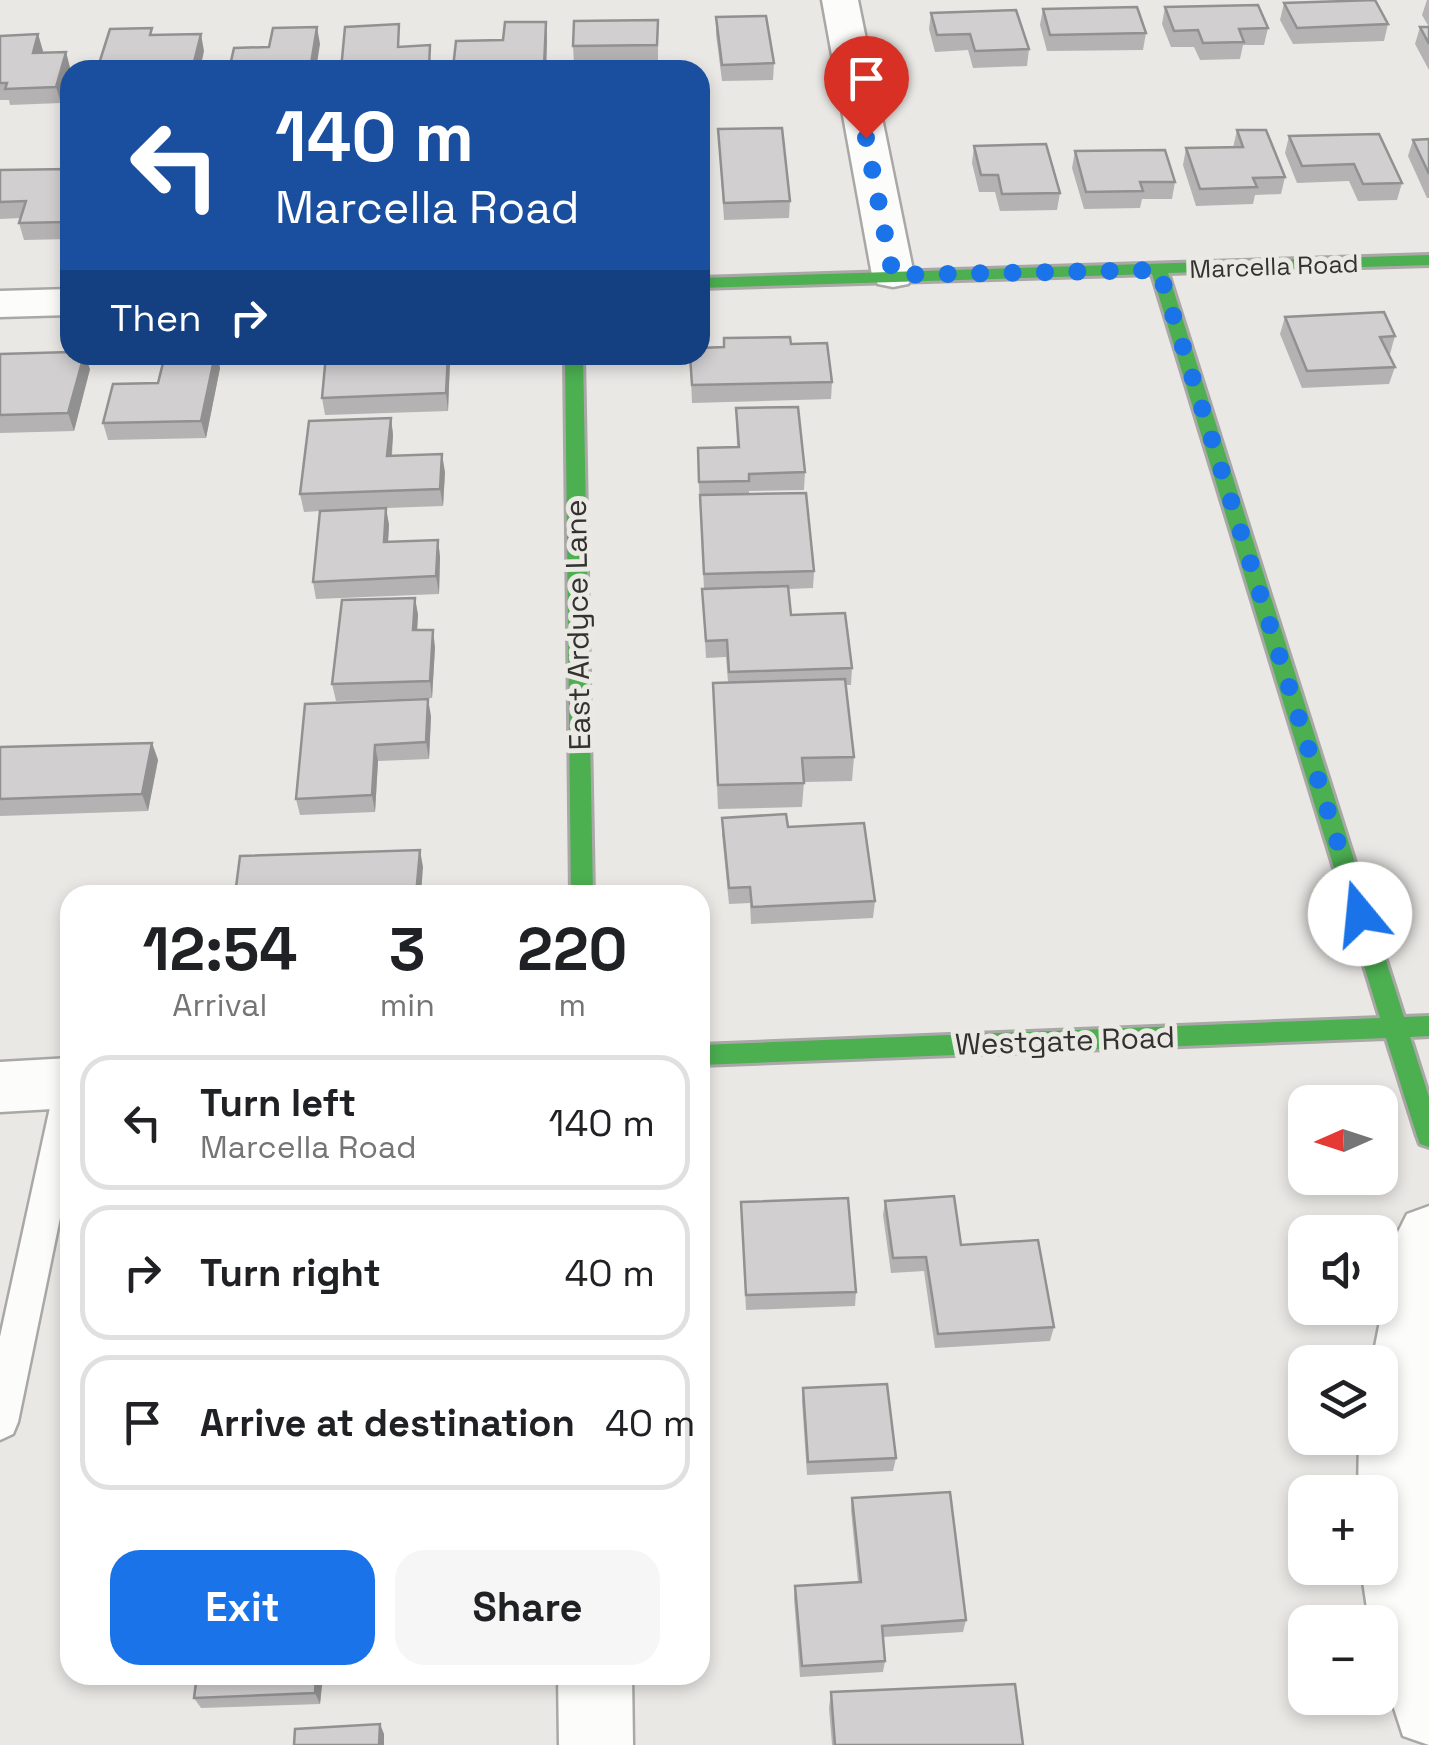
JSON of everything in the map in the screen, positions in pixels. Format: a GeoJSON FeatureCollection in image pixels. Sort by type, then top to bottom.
{"type":"FeatureCollection","features":[{"type":"Feature","properties":{"kind":"street"},"geometry":{"type":"LineString","coordinates":[[840,0],[893,275]]}},
{"type":"Feature","properties":{"kind":"street","name":"Marcella Road"},"geometry":{"type":"LineString","coordinates":[[710,283],[1429,260]]}},
{"type":"Feature","properties":{"kind":"street"},"geometry":{"type":"LineString","coordinates":[[1159,270],[1429,1136]]}},
{"type":"Feature","properties":{"kind":"street"},"geometry":{"type":"LineString","coordinates":[[0,304],[60,302]]}},
{"type":"Feature","properties":{"kind":"street","name":"East Ardyce Lane"},"geometry":{"type":"LineString","coordinates":[[574,365],[582,885]]}},
{"type":"Feature","properties":{"kind":"street","name":"Westgate Road"},"geometry":{"type":"LineString","coordinates":[[710,1056],[1429,1026]]}},
{"type":"Feature","properties":{"kind":"street"},"geometry":{"type":"LineString","coordinates":[[0,1086],[60,1086]]}},
{"type":"Feature","properties":{"kind":"street"},"geometry":{"type":"LineString","coordinates":[[1429,1234],[1393,1430],[1393,1527],[1400,1604],[1429,1710]]}},
{"type":"Feature","properties":{"kind":"street"},"geometry":{"type":"LineString","coordinates":[[595,1685],[596,1745]]}},
{"type":"Feature","properties":{"kind":"lane"},"geometry":{"type":"LineString","coordinates":[[0,1422],[60,1134]]}},
{"type":"Feature","properties":{"kind":"building"},"geometry":{"type":"Polygon","coordinates":[[[1375,0],[1388,24],[1297,28],[1284,3],[1375,0]]]}},
{"type":"Feature","properties":{"kind":"building"},"geometry":{"type":"Polygon","coordinates":[[[1258,5],[1268,28],[1239,29],[1244,42],[1203,43],[1198,30],[1174,31],[1165,7],[1258,5]]]}},
{"type":"Feature","properties":{"kind":"building"},"geometry":{"type":"Polygon","coordinates":[[[1137,7],[1146,33],[1050,35],[1043,9],[1137,7]]]}},
{"type":"Feature","properties":{"kind":"building"},"geometry":{"type":"Polygon","coordinates":[[[1016,10],[1029,49],[975,51],[970,34],[937,35],[931,13],[1016,10]]]}},
{"type":"Feature","properties":{"kind":"building"},"geometry":{"type":"Polygon","coordinates":[[[766,16],[774,63],[722,65],[716,17],[766,16]]]}},
{"type":"Feature","properties":{"kind":"building"},"geometry":{"type":"Polygon","coordinates":[[[658,20],[657,45],[573,46],[574,21],[658,20]]]}},
{"type":"Feature","properties":{"kind":"building"},"geometry":{"type":"Polygon","coordinates":[[[505,22],[546,22],[544,60],[454,60],[456,41],[503,40],[505,22]]]}},
{"type":"Feature","properties":{"kind":"building"},"geometry":{"type":"Polygon","coordinates":[[[399,24],[398,47],[430,45],[429,60],[342,60],[345,27],[399,24]]]}},
{"type":"Feature","properties":{"kind":"building"},"geometry":{"type":"Polygon","coordinates":[[[317,27],[312,60],[231,60],[234,48],[269,47],[273,28],[317,27]]]}},
{"type":"Feature","properties":{"kind":"building"},"geometry":{"type":"Polygon","coordinates":[[[1420,27],[1429,27],[1429,44],[1420,27]]]}},
{"type":"Feature","properties":{"kind":"building"},"geometry":{"type":"Polygon","coordinates":[[[152,28],[150,35],[201,34],[194,60],[100,60],[110,29],[152,28]]]}},
{"type":"Feature","properties":{"kind":"building"},"geometry":{"type":"Polygon","coordinates":[[[38,34],[33,53],[66,52],[60,60],[56,87],[5,89],[7,83],[0,83],[0,36],[38,34]]]}},
{"type":"Feature","properties":{"kind":"building"},"geometry":{"type":"Polygon","coordinates":[[[782,128],[790,201],[724,203],[718,129],[782,128]]]}},
{"type":"Feature","properties":{"kind":"building"},"geometry":{"type":"Polygon","coordinates":[[[1237,130],[1266,130],[1285,177],[1253,178],[1257,187],[1200,189],[1186,148],[1243,147],[1237,130]]]}},
{"type":"Feature","properties":{"kind":"building"},"geometry":{"type":"Polygon","coordinates":[[[1379,134],[1402,183],[1363,184],[1354,164],[1302,166],[1289,136],[1379,134]]]}},
{"type":"Feature","properties":{"kind":"building"},"geometry":{"type":"Polygon","coordinates":[[[1429,139],[1429,174],[1413,140],[1429,139]]]}},
{"type":"Feature","properties":{"kind":"building"},"geometry":{"type":"Polygon","coordinates":[[[1046,144],[1060,193],[1002,194],[998,175],[981,175],[974,146],[1046,144]]]}},
{"type":"Feature","properties":{"kind":"building"},"geometry":{"type":"Polygon","coordinates":[[[1165,150],[1175,182],[1140,182],[1143,191],[1086,192],[1075,151],[1165,150]]]}},
{"type":"Feature","properties":{"kind":"building"},"geometry":{"type":"Polygon","coordinates":[[[60,169],[60,222],[19,223],[26,201],[0,202],[0,170],[60,169]]]}},
{"type":"Feature","properties":{"kind":"building"},"geometry":{"type":"Polygon","coordinates":[[[1384,312],[1395,336],[1380,337],[1395,367],[1307,371],[1285,317],[1384,312]]]}},
{"type":"Feature","properties":{"kind":"building"},"geometry":{"type":"Polygon","coordinates":[[[790,337],[791,344],[827,343],[832,382],[692,385],[691,365],[710,365],[710,348],[724,347],[724,338],[790,337]]]}},
{"type":"Feature","properties":{"kind":"building"},"geometry":{"type":"Polygon","coordinates":[[[60,352],[60,365],[81,365],[68,413],[0,415],[0,354],[60,352]]]}},
{"type":"Feature","properties":{"kind":"building"},"geometry":{"type":"Polygon","coordinates":[[[162,365],[213,365],[201,421],[103,423],[113,384],[158,383],[162,365]]]}},
{"type":"Feature","properties":{"kind":"building"},"geometry":{"type":"Polygon","coordinates":[[[325,365],[447,365],[446,393],[322,398],[325,365]]]}},
{"type":"Feature","properties":{"kind":"building"},"geometry":{"type":"Polygon","coordinates":[[[798,407],[805,472],[749,474],[749,481],[699,482],[698,448],[739,447],[736,408],[798,407]]]}},
{"type":"Feature","properties":{"kind":"building"},"geometry":{"type":"Polygon","coordinates":[[[391,418],[387,456],[442,454],[440,489],[300,494],[309,421],[391,418]]]}},
{"type":"Feature","properties":{"kind":"building"},"geometry":{"type":"Polygon","coordinates":[[[806,493],[814,571],[704,574],[700,495],[806,493]]]}},
{"type":"Feature","properties":{"kind":"building"},"geometry":{"type":"Polygon","coordinates":[[[386,508],[384,542],[438,540],[436,576],[313,582],[320,511],[386,508]]]}},
{"type":"Feature","properties":{"kind":"building"},"geometry":{"type":"Polygon","coordinates":[[[788,586],[791,615],[845,613],[852,668],[729,672],[727,640],[706,641],[702,589],[788,586]]]}},
{"type":"Feature","properties":{"kind":"building"},"geometry":{"type":"Polygon","coordinates":[[[415,598],[413,630],[433,630],[430,681],[332,684],[342,600],[415,598]]]}},
{"type":"Feature","properties":{"kind":"building"},"geometry":{"type":"Polygon","coordinates":[[[845,679],[854,757],[802,758],[804,783],[718,785],[713,683],[845,679]]]}},
{"type":"Feature","properties":{"kind":"building"},"geometry":{"type":"Polygon","coordinates":[[[428,699],[426,742],[375,745],[372,795],[296,799],[305,704],[428,699]]]}},
{"type":"Feature","properties":{"kind":"building"},"geometry":{"type":"Polygon","coordinates":[[[152,743],[142,794],[0,799],[0,747],[152,743]]]}},
{"type":"Feature","properties":{"kind":"building"},"geometry":{"type":"Polygon","coordinates":[[[786,814],[788,827],[864,823],[875,901],[752,907],[750,887],[729,888],[722,818],[786,814]]]}},
{"type":"Feature","properties":{"kind":"building"},"geometry":{"type":"Polygon","coordinates":[[[420,850],[417,885],[236,885],[240,856],[420,850]]]}},
{"type":"Feature","properties":{"kind":"building"},"geometry":{"type":"Polygon","coordinates":[[[954,1196],[961,1245],[1038,1240],[1054,1327],[938,1334],[926,1257],[893,1258],[885,1201],[954,1196]]]}},
{"type":"Feature","properties":{"kind":"building"},"geometry":{"type":"Polygon","coordinates":[[[848,1198],[856,1292],[746,1295],[741,1202],[848,1198]]]}},
{"type":"Feature","properties":{"kind":"building"},"geometry":{"type":"Polygon","coordinates":[[[887,1384],[896,1458],[808,1462],[803,1388],[887,1384]]]}},
{"type":"Feature","properties":{"kind":"building"},"geometry":{"type":"Polygon","coordinates":[[[950,1492],[966,1620],[882,1626],[885,1661],[802,1666],[795,1586],[861,1582],[852,1498],[950,1492]]]}},
{"type":"Feature","properties":{"kind":"building"},"geometry":{"type":"Polygon","coordinates":[[[1015,1684],[1023,1745],[835,1745],[831,1692],[1015,1684]]]}},
{"type":"Feature","properties":{"kind":"building"},"geometry":{"type":"Polygon","coordinates":[[[196,1685],[315,1685],[315,1693],[194,1698],[196,1685]]]}},
{"type":"Feature","properties":{"kind":"building"},"geometry":{"type":"Polygon","coordinates":[[[380,1724],[379,1745],[294,1745],[295,1729],[380,1724]]]}},
{"type":"Feature","properties":{"kind":"traffic: fast"},"geometry":{"type":"LineString","coordinates":[[710,283],[1429,260]]}},
{"type":"Feature","properties":{"kind":"traffic: fast"},"geometry":{"type":"LineString","coordinates":[[1159,270],[1429,1136]]}},
{"type":"Feature","properties":{"kind":"traffic: fast"},"geometry":{"type":"LineString","coordinates":[[574,365],[582,885]]}},
{"type":"Feature","properties":{"kind":"traffic: fast"},"geometry":{"type":"LineString","coordinates":[[710,1055],[1429,1026]]}},
{"type":"Feature","properties":{"kind":"route"},"geometry":{"type":"LineString","coordinates":[[866,138],[893,275],[1159,270],[1360,914]]}}]}
